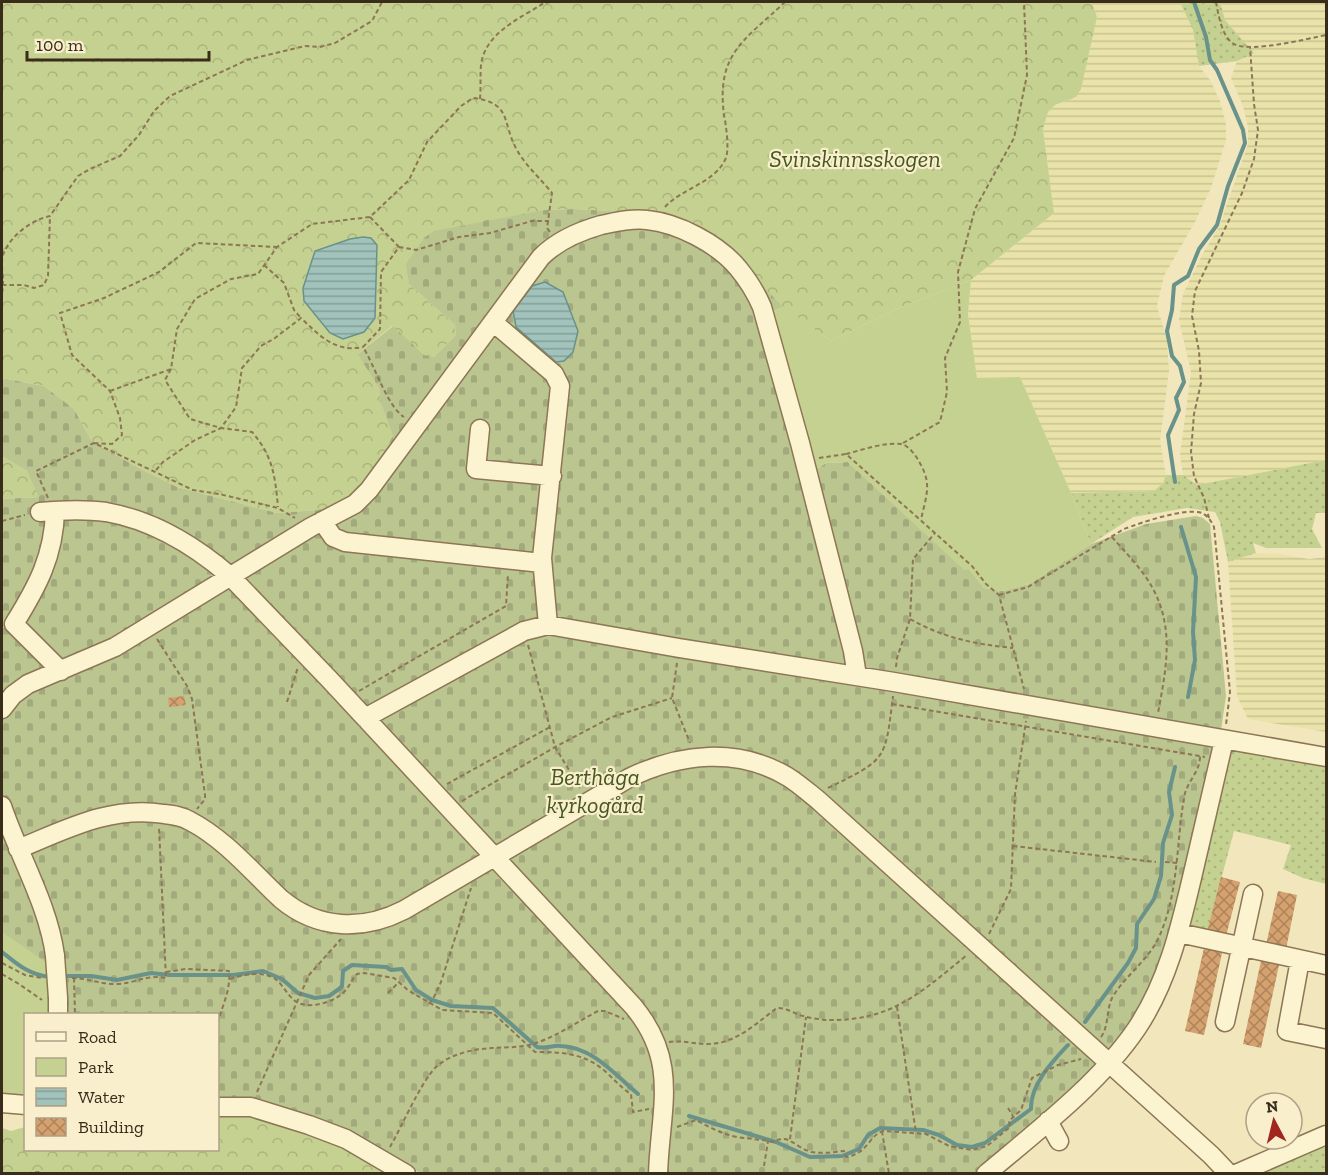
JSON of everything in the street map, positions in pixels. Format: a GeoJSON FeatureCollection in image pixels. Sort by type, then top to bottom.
{"type":"FeatureCollection","features":[{"type":"Feature","properties":{"kind":"street"},"geometry":{"type":"LineString","coordinates":[[2,709],[13,695],[28,684],[106,652],[316,524],[354,504],[369,490],[541,256],[582,231],[635,219],[652,220],[692,235],[720,252],[738,268],[755,293],[764,314],[804,461],[853,651],[857,676]]}},
{"type":"Feature","properties":{"kind":"street"},"geometry":{"type":"LineString","coordinates":[[493,322],[549,370],[559,382],[561,395],[542,563],[548,625]]}},
{"type":"Feature","properties":{"kind":"street"},"geometry":{"type":"LineString","coordinates":[[480,429],[476,469],[552,476]]}},
{"type":"Feature","properties":{"kind":"street"},"geometry":{"type":"LineString","coordinates":[[61,670],[14,624],[41,577],[50,552],[47,512],[99,512],[135,520],[184,543],[215,563],[303,652],[633,1006],[657,1045],[663,1068],[665,1095],[658,1173]]}},
{"type":"Feature","properties":{"kind":"street"},"geometry":{"type":"LineString","coordinates":[[316,524],[333,537],[345,542],[542,563]]}},
{"type":"Feature","properties":{"kind":"street"},"geometry":{"type":"LineString","coordinates":[[365,718],[524,631],[548,625],[894,681],[1326,757]]}},
{"type":"Feature","properties":{"kind":"street"},"geometry":{"type":"LineString","coordinates":[[986,1173],[1048,1121],[1109,1063],[1137,1027],[1156,994],[1176,945],[1224,740]]}},
{"type":"Feature","properties":{"kind":"street"},"geometry":{"type":"LineString","coordinates":[[18,849],[99,816],[129,812],[159,813],[188,820],[220,841],[293,908],[327,922],[357,925],[398,914],[649,768],[695,756],[725,757],[759,764],[787,776],[813,796],[1229,1173]]}},
{"type":"Feature","properties":{"kind":"street"},"geometry":{"type":"LineString","coordinates":[[2,806],[47,919],[53,940],[58,1005]]}},
{"type":"Feature","properties":{"kind":"street"},"geometry":{"type":"LineString","coordinates":[[1225,1022],[1253,894]]}},
{"type":"Feature","properties":{"kind":"street"},"geometry":{"type":"LineString","coordinates":[[1179,933],[1326,965]]}},
{"type":"Feature","properties":{"kind":"street"},"geometry":{"type":"LineString","coordinates":[[1300,960],[1287,1031],[1326,1038]]}},
{"type":"Feature","properties":{"kind":"street"},"geometry":{"type":"LineString","coordinates":[[2,1103],[24,1105]]}},
{"type":"Feature","properties":{"kind":"street"},"geometry":{"type":"LineString","coordinates":[[219,1107],[251,1107],[309,1125],[346,1139],[406,1173]]}},
{"type":"Feature","properties":{"kind":"street"},"geometry":{"type":"LineString","coordinates":[[1048,1121],[1059,1141]]}},
{"type":"Feature","properties":{"kind":"street"},"geometry":{"type":"LineString","coordinates":[[1236,1173],[1326,1135]]}},
{"type":"Feature","properties":{"kind":"path"},"geometry":{"type":"LineString","coordinates":[[3,286],[24,285],[33,288],[44,285],[48,276],[50,216],[78,176],[120,156],[139,135],[154,111],[170,96],[247,60],[305,46],[335,43],[372,21],[382,2]]}},
{"type":"Feature","properties":{"kind":"path"},"geometry":{"type":"LineString","coordinates":[[480,99],[481,63],[486,48],[495,35],[544,3],[550,2]]}},
{"type":"Feature","properties":{"kind":"path"},"geometry":{"type":"LineString","coordinates":[[652,220],[673,199],[716,172],[726,159],[726,129],[722,96],[724,74],[734,50],[785,2]]}},
{"type":"Feature","properties":{"kind":"path"},"geometry":{"type":"LineString","coordinates":[[804,461],[903,444],[940,422],[947,392],[945,358],[960,322],[958,272],[975,209],[1014,138],[1027,75],[1024,2]]}},
{"type":"Feature","properties":{"kind":"path"},"geometry":{"type":"LineString","coordinates":[[1216,2],[1227,37],[1234,45],[1257,47],[1326,35]]}},
{"type":"Feature","properties":{"kind":"path"},"geometry":{"type":"LineString","coordinates":[[1224,740],[1230,693],[1214,527],[1194,476],[1191,452],[1194,414],[1201,383],[1199,351],[1192,316],[1195,291],[1242,193],[1254,159],[1258,130],[1250,47]]}},
{"type":"Feature","properties":{"kind":"path"},"geometry":{"type":"LineString","coordinates":[[278,508],[275,473],[260,442],[252,432],[220,428],[190,419],[165,380],[171,369],[177,329],[195,299],[231,279],[258,274],[277,247],[312,224],[370,217],[409,180],[427,142],[460,106],[473,98],[491,100],[502,109],[517,150],[552,193],[547,228],[558,244]]}},
{"type":"Feature","properties":{"kind":"path"},"geometry":{"type":"LineString","coordinates":[[2,293],[3,255],[25,227],[50,216]]}},
{"type":"Feature","properties":{"kind":"path"},"geometry":{"type":"LineString","coordinates":[[370,217],[399,247],[416,250],[459,237],[490,233],[532,221],[549,221]]}},
{"type":"Feature","properties":{"kind":"path"},"geometry":{"type":"LineString","coordinates":[[2,521],[47,512],[36,471],[94,443],[112,444],[122,435],[120,418],[110,391],[72,355],[60,313],[104,298],[159,272],[196,243],[277,247]]}},
{"type":"Feature","properties":{"kind":"path"},"geometry":{"type":"LineString","coordinates":[[264,265],[284,283],[294,310],[301,318],[336,346],[353,349],[363,347],[380,329],[381,272],[399,247]]}},
{"type":"Feature","properties":{"kind":"path"},"geometry":{"type":"LineString","coordinates":[[155,471],[163,462],[195,440],[220,428],[236,407],[242,368],[261,346],[301,318]]}},
{"type":"Feature","properties":{"kind":"path"},"geometry":{"type":"LineString","coordinates":[[363,347],[373,363],[386,394],[400,414],[416,426]]}},
{"type":"Feature","properties":{"kind":"path"},"geometry":{"type":"LineString","coordinates":[[110,391],[171,369]]}},
{"type":"Feature","properties":{"kind":"path"},"geometry":{"type":"LineString","coordinates":[[94,443],[193,490],[278,508],[316,524]]}},
{"type":"Feature","properties":{"kind":"path"},"geometry":{"type":"LineString","coordinates":[[903,444],[913,450],[928,483],[921,521]]}},
{"type":"Feature","properties":{"kind":"path"},"geometry":{"type":"LineString","coordinates":[[657,1045],[678,1041],[707,1044],[733,1039],[781,1007],[806,1017],[823,1020],[854,1019],[881,1014],[918,994],[979,945],[989,934],[1011,889],[1015,794],[1029,705],[999,595],[986,584],[972,566],[846,454]]}},
{"type":"Feature","properties":{"kind":"path"},"geometry":{"type":"LineString","coordinates":[[999,595],[1028,587],[1124,529],[1161,517],[1196,512],[1209,518]]}},
{"type":"Feature","properties":{"kind":"path"},"geometry":{"type":"LineString","coordinates":[[813,796],[860,773],[876,762],[886,743],[897,658],[910,619],[913,559],[935,533]]}},
{"type":"Feature","properties":{"kind":"path"},"geometry":{"type":"LineString","coordinates":[[1112,537],[1152,587],[1165,619],[1168,639],[1167,662],[1156,728]]}},
{"type":"Feature","properties":{"kind":"path"},"geometry":{"type":"LineString","coordinates":[[347,699],[506,606],[509,560]]}},
{"type":"Feature","properties":{"kind":"path"},"geometry":{"type":"LineString","coordinates":[[910,619],[933,632],[957,639],[1013,648]]}},
{"type":"Feature","properties":{"kind":"path"},"geometry":{"type":"LineString","coordinates":[[150,626],[187,686],[193,704],[205,795],[202,804],[188,820]]}},
{"type":"Feature","properties":{"kind":"path"},"geometry":{"type":"LineString","coordinates":[[524,631],[555,747],[588,802]]}},
{"type":"Feature","properties":{"kind":"path"},"geometry":{"type":"LineString","coordinates":[[679,648],[672,699],[695,756]]}},
{"type":"Feature","properties":{"kind":"path"},"geometry":{"type":"LineString","coordinates":[[287,702],[303,652]]}},
{"type":"Feature","properties":{"kind":"path"},"geometry":{"type":"LineString","coordinates":[[448,809],[612,717],[672,699]]}},
{"type":"Feature","properties":{"kind":"path"},"geometry":{"type":"LineString","coordinates":[[892,704],[1220,759]]}},
{"type":"Feature","properties":{"kind":"path"},"geometry":{"type":"LineString","coordinates":[[433,792],[550,728]]}},
{"type":"Feature","properties":{"kind":"path"},"geometry":{"type":"LineString","coordinates":[[678,1127],[696,1120],[723,1133],[772,1142],[784,1138],[814,1152],[844,1151],[846,1157],[864,1150],[882,1131],[929,1135],[955,1148],[975,1150],[991,1143],[1010,1127],[1009,1121],[1020,1110],[1032,1078],[1058,1065],[1076,1061],[1093,1048],[1104,1032],[1112,999],[1146,958],[1160,934],[1173,887],[1184,795],[1199,768],[1200,756]]}},
{"type":"Feature","properties":{"kind":"path"},"geometry":{"type":"LineString","coordinates":[[66,978],[86,978],[119,984],[148,977],[166,978],[159,813]]}},
{"type":"Feature","properties":{"kind":"path"},"geometry":{"type":"LineString","coordinates":[[1013,846],[1156,862]]}},
{"type":"Feature","properties":{"kind":"path"},"geometry":{"type":"LineString","coordinates":[[1165,861],[1176,862]]}},
{"type":"Feature","properties":{"kind":"path"},"geometry":{"type":"LineString","coordinates":[[429,1004],[441,982],[478,867]]}},
{"type":"Feature","properties":{"kind":"path"},"geometry":{"type":"LineString","coordinates":[[251,1107],[309,975],[338,942],[357,925]]}},
{"type":"Feature","properties":{"kind":"path"},"geometry":{"type":"LineString","coordinates":[[2,963],[25,975],[48,978]]}},
{"type":"Feature","properties":{"kind":"path"},"geometry":{"type":"LineString","coordinates":[[166,972],[186,969],[229,971],[230,979],[219,1018]]}},
{"type":"Feature","properties":{"kind":"path"},"geometry":{"type":"LineString","coordinates":[[230,979],[252,974],[269,976],[275,979],[297,1002],[309,1005],[332,1000],[344,992],[353,978],[360,973],[391,977],[429,1004],[442,1010],[493,1013],[535,1052],[572,1053],[590,1061],[631,1094],[633,1112]]}},
{"type":"Feature","properties":{"kind":"path"},"geometry":{"type":"LineString","coordinates":[[2,975],[39,998],[58,1005]]}},
{"type":"Feature","properties":{"kind":"path"},"geometry":{"type":"LineString","coordinates":[[74,978],[75,1013]]}},
{"type":"Feature","properties":{"kind":"path"},"geometry":{"type":"LineString","coordinates":[[388,993],[399,982]]}},
{"type":"Feature","properties":{"kind":"path"},"geometry":{"type":"LineString","coordinates":[[897,1006],[916,1133]]}},
{"type":"Feature","properties":{"kind":"path"},"geometry":{"type":"LineString","coordinates":[[384,1160],[426,1080],[435,1068],[448,1058],[467,1052],[539,1042],[598,1011],[646,1024]]}},
{"type":"Feature","properties":{"kind":"path"},"geometry":{"type":"LineString","coordinates":[[789,1140],[806,1017]]}},
{"type":"Feature","properties":{"kind":"path"},"geometry":{"type":"LineString","coordinates":[[1008,1108],[1014,1118]]}},
{"type":"Feature","properties":{"kind":"path"},"geometry":{"type":"LineString","coordinates":[[882,1131],[889,1173]]}},
{"type":"Feature","properties":{"kind":"path"},"geometry":{"type":"LineString","coordinates":[[764,1166],[768,1141]]}},
{"type":"Feature","properties":{"kind":"path"},"geometry":{"type":"LineString","coordinates":[[20,1173],[44,1173]]}},
{"type":"Feature","properties":{"kind":"shaded area"},"geometry":{"type":"Polygon","coordinates":[[[1092,2],[1180,2],[1193,30],[1199,66],[1210,80],[1220,101],[1226,124],[1226,140],[1211,188],[1195,222],[1164,276],[1157,306],[1167,340],[1169,371],[1160,441],[1166,475],[1163,483],[1154,491],[1071,493],[1020,377],[977,378],[968,314],[971,280],[1054,213],[1043,129],[1048,112],[1055,105],[1076,97],[1097,17],[1092,2]]]}},
{"type":"Feature","properties":{"kind":"shaded area"},"geometry":{"type":"Polygon","coordinates":[[[1220,2],[1326,2],[1326,460],[1196,485],[1183,475],[1180,455],[1191,372],[1179,320],[1183,294],[1219,227],[1248,144],[1248,127],[1243,106],[1231,78],[1237,61],[1254,53],[1225,20],[1220,2]]]}},
{"type":"Feature","properties":{"kind":"shaded area"},"geometry":{"type":"Polygon","coordinates":[[[1256,553],[1281,554],[1309,559],[1326,557],[1326,732],[1248,719],[1237,696],[1228,562],[1256,553]]]}},
{"type":"Feature","properties":{"kind":"green space","name":"Svinskinnsskogen"},"geometry":{"type":"Polygon","coordinates":[[[2,2],[1092,2],[1097,17],[1081,89],[1076,97],[1055,105],[1048,112],[1043,129],[1054,213],[971,280],[899,308],[831,341],[645,213],[574,209],[545,210],[409,284],[455,325],[456,335],[434,357],[424,355],[392,326],[359,353],[380,390],[380,401],[393,435],[392,440],[374,470],[343,499],[318,510],[277,513],[177,487],[91,440],[74,409],[44,386],[2,378],[2,2]]]}},
{"type":"Feature","properties":{"kind":"green space"},"geometry":{"type":"Polygon","coordinates":[[[1180,2],[1220,2],[1225,20],[1254,53],[1237,61],[1199,66],[1193,30],[1180,2]]]}},
{"type":"Feature","properties":{"kind":"green space","name":"Berthåga kyrkogård"},"geometry":{"type":"Polygon","coordinates":[[[574,209],[645,213],[726,249],[783,307],[770,312],[812,472],[826,463],[848,462],[964,569],[969,569],[984,588],[1002,591],[1029,584],[1091,544],[1146,524],[1196,516],[1210,524],[1226,696],[1221,730],[1171,943],[1153,990],[1124,1037],[1093,1074],[976,1173],[420,1173],[383,1150],[350,1134],[219,1100],[219,1013],[24,1013],[24,1095],[2,1096],[2,499],[39,497],[27,471],[2,456],[2,378],[44,386],[74,409],[91,440],[177,487],[277,513],[318,510],[343,499],[358,487],[374,470],[393,436],[380,401],[380,390],[358,354],[393,326],[424,355],[434,357],[456,335],[455,325],[409,284],[406,264],[424,238],[434,231],[545,210],[574,209]]]}},
{"type":"Feature","properties":{"kind":"green space"},"geometry":{"type":"Polygon","coordinates":[[[971,280],[968,314],[977,378],[1020,377],[1091,544],[1029,584],[1002,591],[984,588],[969,569],[964,570],[848,462],[826,463],[812,472],[769,312],[783,307],[831,341],[899,308],[971,280]]]}},
{"type":"Feature","properties":{"kind":"green space"},"geometry":{"type":"Polygon","coordinates":[[[2,456],[27,471],[40,497],[2,499],[2,456]]]}},
{"type":"Feature","properties":{"kind":"green space"},"geometry":{"type":"Polygon","coordinates":[[[1326,460],[1326,513],[1316,513],[1312,529],[1322,548],[1266,548],[1253,543],[1256,553],[1228,562],[1220,522],[1215,512],[1187,508],[1133,517],[1091,544],[1071,493],[1154,491],[1163,483],[1166,475],[1183,475],[1197,485],[1326,460]]]}},
{"type":"Feature","properties":{"kind":"green space"},"geometry":{"type":"Polygon","coordinates":[[[1228,749],[1326,763],[1326,884],[1303,878],[1283,869],[1291,845],[1234,831],[1207,932],[1185,926],[1228,749]]]}},
{"type":"Feature","properties":{"kind":"green space"},"geometry":{"type":"Polygon","coordinates":[[[2,932],[47,963],[51,1013],[24,1013],[24,1095],[2,1096],[2,932]]]}},
{"type":"Feature","properties":{"kind":"green space"},"geometry":{"type":"Polygon","coordinates":[[[219,1115],[249,1116],[344,1147],[392,1173],[2,1173],[2,1128],[11,1131],[24,1127],[24,1151],[219,1151],[219,1115]]]}},
{"type":"Feature","properties":{"kind":"green space"},"geometry":{"type":"Polygon","coordinates":[[[1326,1144],[1326,1173],[1256,1173],[1326,1144]]]}},
{"type":"Feature","properties":{"kind":"water"},"geometry":{"type":"Polygon","coordinates":[[[363,237],[371,238],[377,245],[375,318],[364,332],[343,339],[330,333],[304,301],[303,288],[315,251],[363,237]]]}},
{"type":"Feature","properties":{"kind":"water"},"geometry":{"type":"Polygon","coordinates":[[[545,282],[563,292],[578,331],[573,352],[564,361],[556,362],[516,327],[513,311],[532,286],[545,282]]]}},
{"type":"Feature","properties":{"kind":"building"},"geometry":{"type":"Polygon","coordinates":[[[184,696],[186,705],[169,707],[168,698],[184,696]]]}},
{"type":"Feature","properties":{"kind":"building"},"geometry":{"type":"Polygon","coordinates":[[[1221,877],[1240,882],[1226,936],[1207,932],[1221,877]]]}},
{"type":"Feature","properties":{"kind":"building"},"geometry":{"type":"Polygon","coordinates":[[[1278,891],[1297,895],[1286,949],[1266,945],[1278,891]]]}},
{"type":"Feature","properties":{"kind":"building"},"geometry":{"type":"Polygon","coordinates":[[[1204,948],[1222,953],[1204,1035],[1185,1031],[1204,948]]]}},
{"type":"Feature","properties":{"kind":"building"},"geometry":{"type":"Polygon","coordinates":[[[1261,961],[1279,965],[1261,1048],[1243,1044],[1261,961]]]}},
{"type":"Feature","properties":{"kind":"waterway"},"geometry":{"type":"LineString","coordinates":[[1175,482],[1168,435],[1179,410],[1176,398],[1184,382],[1180,366],[1172,356],[1167,331],[1174,285],[1188,276],[1199,249],[1217,225],[1228,186],[1245,143],[1243,130],[1217,70],[1210,60],[1206,37],[1194,2]]}},
{"type":"Feature","properties":{"kind":"waterway"},"geometry":{"type":"LineString","coordinates":[[1181,527],[1196,577],[1193,632],[1195,660],[1188,697]]}},
{"type":"Feature","properties":{"kind":"waterway"},"geometry":{"type":"LineString","coordinates":[[1085,1022],[1128,963],[1136,948],[1137,924],[1154,899],[1161,876],[1163,843],[1172,815],[1169,792],[1175,767]]}},
{"type":"Feature","properties":{"kind":"waterway"},"geometry":{"type":"LineString","coordinates":[[2,952],[18,965],[50,977]]}},
{"type":"Feature","properties":{"kind":"waterway"},"geometry":{"type":"LineString","coordinates":[[61,976],[91,976],[117,980],[151,973],[233,975],[263,971],[282,979],[298,993],[315,998],[329,996],[339,989],[342,986],[343,971],[352,965],[386,967],[391,970],[402,969],[416,990],[432,1000],[451,1006],[493,1008],[537,1047],[561,1046],[583,1051],[603,1064],[638,1094]]}},
{"type":"Feature","properties":{"kind":"waterway"},"geometry":{"type":"LineString","coordinates":[[689,1116],[776,1142],[810,1157],[842,1156],[859,1149],[868,1135],[880,1128],[923,1130],[939,1135],[957,1145],[972,1147],[985,1143],[1031,1109],[1038,1083],[1049,1066],[1068,1045]]}}]}
